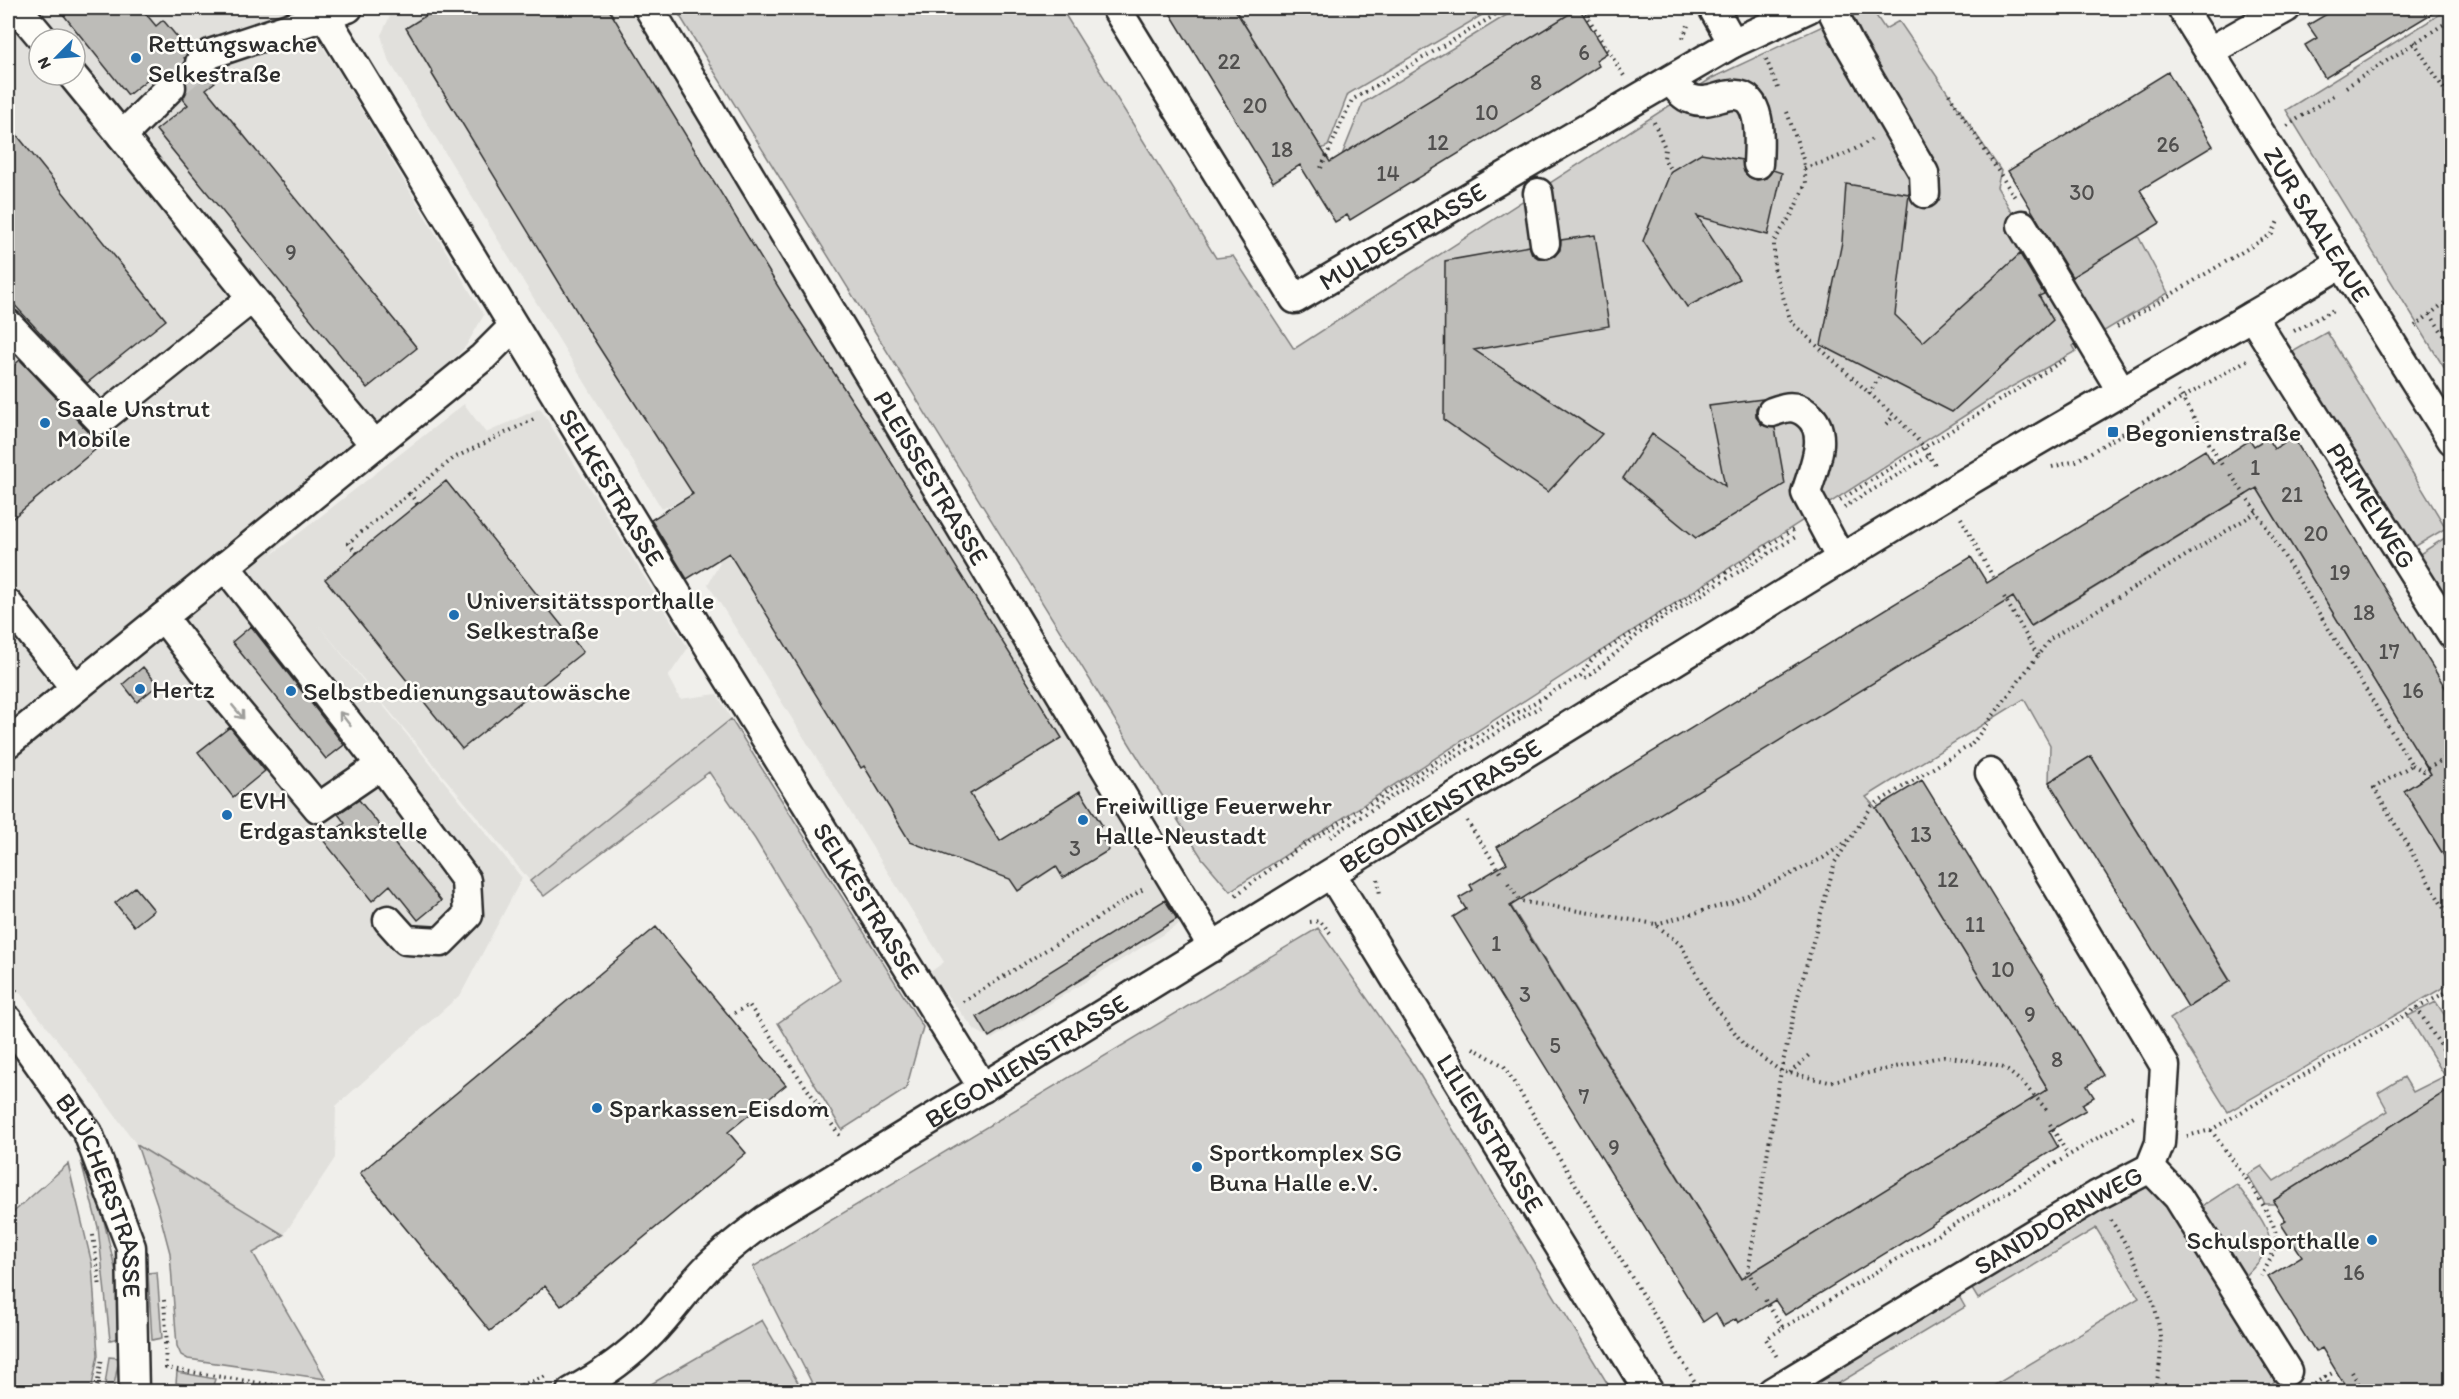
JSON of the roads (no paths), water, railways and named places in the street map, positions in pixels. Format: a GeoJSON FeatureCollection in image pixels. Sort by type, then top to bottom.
{"type":"FeatureCollection","features":[{"type":"Feature","properties":{"kind":"street"},"geometry":{"type":"LineString","coordinates":[[17,8],[33,27]]}},
{"type":"Feature","properties":{"kind":"street","name":"PLEISSESTRASSE"},"geometry":{"type":"LineString","coordinates":[[649,8],[1213,947]]}},
{"type":"Feature","properties":{"kind":"street","name":"MULDESTRASSE"},"geometry":{"type":"LineString","coordinates":[[1116,8],[1295,299],[1632,87],[1671,81],[1733,43],[1809,8]]}},
{"type":"Feature","properties":{"kind":"street"},"geometry":{"type":"LineString","coordinates":[[1713,8],[1733,43]]}},
{"type":"Feature","properties":{"kind":"street"},"geometry":{"type":"LineString","coordinates":[[1831,8],[1924,172],[1925,193]]}},
{"type":"Feature","properties":{"kind":"street","name":"ZUR SAALEAUE"},"geometry":{"type":"LineString","coordinates":[[2182,8],[2343,263],[2451,440]]}},
{"type":"Feature","properties":{"kind":"street"},"geometry":{"type":"LineString","coordinates":[[2210,51],[2286,8]]}},
{"type":"Feature","properties":{"kind":"street","name":"SELKESTRASSE"},"geometry":{"type":"LineString","coordinates":[[200,63],[210,54],[324,13],[513,327],[983,1089]]}},
{"type":"Feature","properties":{"kind":"street"},"geometry":{"type":"LineString","coordinates":[[1671,81],[1688,99],[1709,101],[1733,95],[1746,98],[1754,105],[1760,135],[1758,165]]}},
{"type":"Feature","properties":{"kind":"street"},"geometry":{"type":"LineString","coordinates":[[82,87],[252,298],[375,445]]}},
{"type":"Feature","properties":{"kind":"street"},"geometry":{"type":"LineString","coordinates":[[122,136],[171,87]]}},
{"type":"Feature","properties":{"kind":"street"},"geometry":{"type":"LineString","coordinates":[[1538,193],[1545,243]]}},
{"type":"Feature","properties":{"kind":"street"},"geometry":{"type":"LineString","coordinates":[[2022,225],[2122,392]]}},
{"type":"Feature","properties":{"kind":"street","name":"BEGONIENSTRASSE"},"geometry":{"type":"LineString","coordinates":[[571,1392],[593,1380],[631,1353],[707,1268],[738,1240],[765,1220],[983,1089],[1841,559],[2343,263]]}},
{"type":"Feature","properties":{"kind":"street"},"geometry":{"type":"LineString","coordinates":[[8,324],[100,420],[252,298]]}},
{"type":"Feature","properties":{"kind":"street","name":"PRIMELWEG"},"geometry":{"type":"LineString","coordinates":[[2252,316],[2451,634]]}},
{"type":"Feature","properties":{"kind":"street"},"geometry":{"type":"LineString","coordinates":[[8,743],[483,357],[513,327]]}},
{"type":"Feature","properties":{"kind":"street"},"geometry":{"type":"LineString","coordinates":[[1772,412],[1788,407],[1798,407],[1811,417],[1819,431],[1819,451],[1806,493],[1841,559]]}},
{"type":"Feature","properties":{"kind":"street"},"geometry":{"type":"LineString","coordinates":[[225,566],[381,765],[466,879],[468,915],[441,942],[406,940],[388,920]]}},
{"type":"Feature","properties":{"kind":"street"},"geometry":{"type":"LineString","coordinates":[[8,604],[75,688]]}},
{"type":"Feature","properties":{"kind":"street"},"geometry":{"type":"LineString","coordinates":[[163,617],[209,677],[318,808],[381,765]]}},
{"type":"Feature","properties":{"kind":"street","name":"SANDDORNWEG"},"geometry":{"type":"LineString","coordinates":[[1780,1386],[2096,1196],[2155,1156],[2164,1097],[2165,1066],[1990,773]]}},
{"type":"Feature","properties":{"kind":"street","name":"LILIENSTRASSE"},"geometry":{"type":"LineString","coordinates":[[1332,874],[1649,1392]]}},
{"type":"Feature","properties":{"kind":"street","name":"BLÜCHERSTRASSE"},"geometry":{"type":"LineString","coordinates":[[8,1020],[88,1133],[131,1247],[134,1392]]}},
{"type":"Feature","properties":{"kind":"street"},"geometry":{"type":"LineString","coordinates":[[2155,1156],[2178,1197],[2296,1380]]}},
{"type":"Feature","properties":{"kind":"tunnel"},"geometry":{"type":"LineString","coordinates":[[171,87],[200,63]]}},
{"type":"Feature","properties":{"kind":"place","name":"Rettungswache Selkestraße"},"geometry":{"type":"Point","coordinates":[136,58]}},
{"type":"Feature","properties":{"kind":"place","name":"Saale Unstrut Mobile"},"geometry":{"type":"Point","coordinates":[45,423]}},
{"type":"Feature","properties":{"kind":"place","name":"Begonienstraße"},"geometry":{"type":"Point","coordinates":[2113,432]}},
{"type":"Feature","properties":{"kind":"place","name":"Universitätssporthalle Selkestraße"},"geometry":{"type":"Point","coordinates":[454,615]}},
{"type":"Feature","properties":{"kind":"place","name":"Hertz"},"geometry":{"type":"Point","coordinates":[140,689]}},
{"type":"Feature","properties":{"kind":"place","name":"Selbstbedienungsautowäsche"},"geometry":{"type":"Point","coordinates":[291,691]}},
{"type":"Feature","properties":{"kind":"place","name":"EVH Erdgastankstelle"},"geometry":{"type":"Point","coordinates":[227,815]}},
{"type":"Feature","properties":{"kind":"place","name":"Freiwillige Feuerwehr Halle-Neustadt"},"geometry":{"type":"Point","coordinates":[1083,820]}},
{"type":"Feature","properties":{"kind":"place","name":"Sparkassen-Eisdom"},"geometry":{"type":"Point","coordinates":[597,1108]}},
{"type":"Feature","properties":{"kind":"place","name":"Sportkomplex SG Buna Halle e.V."},"geometry":{"type":"Point","coordinates":[1197,1167]}},
{"type":"Feature","properties":{"kind":"place","name":"Schulsporthalle"},"geometry":{"type":"Point","coordinates":[2372,1240]}}]}
